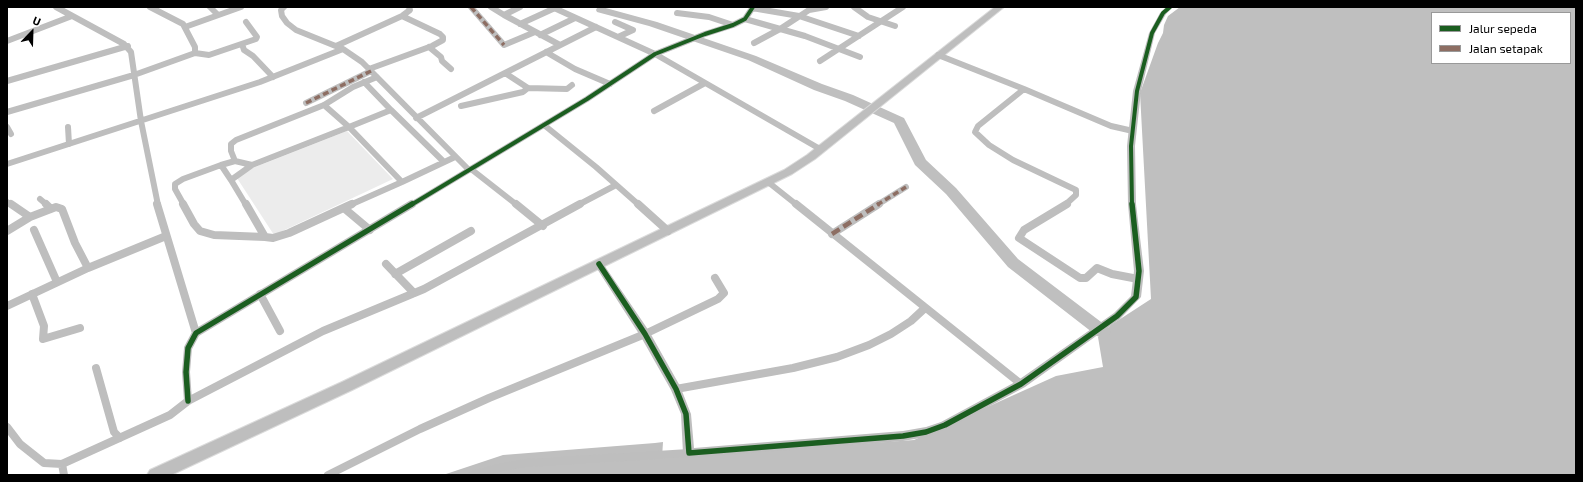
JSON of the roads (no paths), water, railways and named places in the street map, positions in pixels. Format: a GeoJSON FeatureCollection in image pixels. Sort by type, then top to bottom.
{"type":"FeatureCollection","features":[{"type":"Feature","properties":{"kind":"highway"},"geometry":{"type":"LineString","coordinates":[[155,475],[348,386],[768,182],[801,164],[1000,7]]}},
{"type":"Feature","properties":{"kind":"street"},"geometry":{"type":"LineString","coordinates":[[56,7],[128,46],[131,52],[141,121],[154,192],[196,333]]}},
{"type":"Feature","properties":{"kind":"street"},"geometry":{"type":"LineString","coordinates":[[150,7],[180,22],[185,27],[195,47],[195,53]]}},
{"type":"Feature","properties":{"kind":"street"},"geometry":{"type":"LineString","coordinates":[[210,7],[218,15]]}},
{"type":"Feature","properties":{"kind":"street"},"geometry":{"type":"LineString","coordinates":[[185,27],[241,7]]}},
{"type":"Feature","properties":{"kind":"street"},"geometry":{"type":"LineString","coordinates":[[284,7],[281,10],[282,16],[287,23],[296,30],[343,48],[353,54],[455,157],[543,226]]}},
{"type":"Feature","properties":{"kind":"street"},"geometry":{"type":"LineString","coordinates":[[336,46],[402,16],[410,10],[409,7]]}},
{"type":"Feature","properties":{"kind":"street"},"geometry":{"type":"LineString","coordinates":[[471,7],[504,45],[535,32]]}},
{"type":"Feature","properties":{"kind":"street"},"geometry":{"type":"LineString","coordinates":[[491,7],[560,45]]}},
{"type":"Feature","properties":{"kind":"street"},"geometry":{"type":"LineString","coordinates":[[504,15],[520,7]]}},
{"type":"Feature","properties":{"kind":"street"},"geometry":{"type":"LineString","coordinates":[[754,43],[780,29],[809,10],[826,7]]}},
{"type":"Feature","properties":{"kind":"street"},"geometry":{"type":"LineString","coordinates":[[854,7],[862,14],[880,22],[895,26]]}},
{"type":"Feature","properties":{"kind":"street"},"geometry":{"type":"LineString","coordinates":[[820,61],[903,7]]}},
{"type":"Feature","properties":{"kind":"street"},"geometry":{"type":"LineString","coordinates":[[472,475],[502,467],[527,463],[915,435],[945,424],[1021,384],[1118,316],[1136,297],[1138,258],[1132,204],[1133,131],[1137,91],[1147,50],[1159,19],[1170,7]]}},
{"type":"Feature","properties":{"kind":"street"},"geometry":{"type":"LineString","coordinates":[[520,24],[554,8],[655,54],[820,149]]}},
{"type":"Feature","properties":{"kind":"street"},"geometry":{"type":"LineString","coordinates":[[188,401],[186,372],[188,348],[196,333],[470,170],[610,84],[655,54],[705,34],[734,25],[745,19],[752,8],[798,16],[859,36]]}},
{"type":"Feature","properties":{"kind":"street"},"geometry":{"type":"LineString","coordinates":[[677,13],[708,17],[734,25]]}},
{"type":"Feature","properties":{"kind":"street"},"geometry":{"type":"LineString","coordinates":[[7,41],[72,16]]}},
{"type":"Feature","properties":{"kind":"street"},"geometry":{"type":"LineString","coordinates":[[306,103],[370,70],[439,43],[443,40],[443,36],[402,16]]}},
{"type":"Feature","properties":{"kind":"street"},"geometry":{"type":"LineString","coordinates":[[540,35],[575,18]]}},
{"type":"Feature","properties":{"kind":"street"},"geometry":{"type":"LineString","coordinates":[[745,19],[800,34],[860,57]]}},
{"type":"Feature","properties":{"kind":"street"},"geometry":{"type":"LineString","coordinates":[[7,112],[134,75],[195,53],[209,55],[252,41],[257,37],[246,22]]}},
{"type":"Feature","properties":{"kind":"street"},"geometry":{"type":"LineString","coordinates":[[615,22],[633,30],[618,38]]}},
{"type":"Feature","properties":{"kind":"street"},"geometry":{"type":"LineString","coordinates":[[416,118],[596,27]]}},
{"type":"Feature","properties":{"kind":"street"},"geometry":{"type":"LineString","coordinates":[[242,44],[244,50],[253,56],[273,77]]}},
{"type":"Feature","properties":{"kind":"street"},"geometry":{"type":"LineString","coordinates":[[7,81],[128,46]]}},
{"type":"Feature","properties":{"kind":"street"},"geometry":{"type":"LineString","coordinates":[[429,47],[441,57],[442,61],[451,69]]}},
{"type":"Feature","properties":{"kind":"street"},"geometry":{"type":"LineString","coordinates":[[7,164],[273,77],[343,48]]}},
{"type":"Feature","properties":{"kind":"street"},"geometry":{"type":"LineString","coordinates":[[546,52],[575,70],[610,84]]}},
{"type":"Feature","properties":{"kind":"street"},"geometry":{"type":"LineString","coordinates":[[938,56],[1024,89],[1111,126],[1133,131]]}},
{"type":"Feature","properties":{"kind":"street"},"geometry":{"type":"LineString","coordinates":[[505,73],[528,88],[567,89],[572,84]]}},
{"type":"Feature","properties":{"kind":"street"},"geometry":{"type":"LineString","coordinates":[[235,161],[231,151],[231,144],[236,140],[324,105],[348,89],[377,77]]}},
{"type":"Feature","properties":{"kind":"street"},"geometry":{"type":"LineString","coordinates":[[364,82],[444,162]]}},
{"type":"Feature","properties":{"kind":"street"},"geometry":{"type":"LineString","coordinates":[[654,111],[705,83]]}},
{"type":"Feature","properties":{"kind":"street"},"geometry":{"type":"LineString","coordinates":[[461,106],[523,92],[528,88]]}},
{"type":"Feature","properties":{"kind":"street"},"geometry":{"type":"LineString","coordinates":[[1024,89],[978,126],[976,132],[989,145],[1013,160],[1074,188],[1077,192],[1066,205],[1024,230],[1019,238],[1080,278],[1086,278],[1097,268],[1112,274],[1138,279]]}},
{"type":"Feature","properties":{"kind":"street"},"geometry":{"type":"LineString","coordinates":[[324,105],[349,127],[402,182]]}},
{"type":"Feature","properties":{"kind":"street"},"geometry":{"type":"LineString","coordinates":[[231,180],[252,165],[391,110]]}},
{"type":"Feature","properties":{"kind":"street"},"geometry":{"type":"LineString","coordinates":[[544,125],[644,207],[668,231]]}},
{"type":"Feature","properties":{"kind":"street"},"geometry":{"type":"LineString","coordinates":[[7,127],[11,134]]}},
{"type":"Feature","properties":{"kind":"street"},"geometry":{"type":"LineString","coordinates":[[68,127],[69,144]]}},
{"type":"Feature","properties":{"kind":"street"},"geometry":{"type":"LineString","coordinates":[[252,165],[235,161],[183,179],[175,184],[175,189],[194,224],[200,231],[214,236],[273,238],[284,235],[345,209],[455,157]]}},
{"type":"Feature","properties":{"kind":"street"},"geometry":{"type":"LineString","coordinates":[[221,165],[264,237]]}},
{"type":"Feature","properties":{"kind":"street"},"geometry":{"type":"LineString","coordinates":[[768,182],[1021,384]]}},
{"type":"Feature","properties":{"kind":"street"},"geometry":{"type":"LineString","coordinates":[[7,428],[20,444],[44,463],[62,464],[170,416],[188,401],[324,331],[414,293],[453,274],[616,185]]}},
{"type":"Feature","properties":{"kind":"street"},"geometry":{"type":"LineString","coordinates":[[832,234],[906,187]]}},
{"type":"Feature","properties":{"kind":"street"},"geometry":{"type":"LineString","coordinates":[[40,199],[51,209]]}},
{"type":"Feature","properties":{"kind":"street"},"geometry":{"type":"LineString","coordinates":[[7,202],[30,217]]}},
{"type":"Feature","properties":{"kind":"street"},"geometry":{"type":"LineString","coordinates":[[7,231],[30,217],[56,207],[62,209],[75,243],[88,268]]}},
{"type":"Feature","properties":{"kind":"street"},"geometry":{"type":"LineString","coordinates":[[345,209],[370,230]]}},
{"type":"Feature","properties":{"kind":"street"},"geometry":{"type":"LineString","coordinates":[[34,230],[57,282]]}},
{"type":"Feature","properties":{"kind":"street"},"geometry":{"type":"LineString","coordinates":[[396,274],[472,231]]}},
{"type":"Feature","properties":{"kind":"street"},"geometry":{"type":"LineString","coordinates":[[7,306],[88,268],[166,236]]}},
{"type":"Feature","properties":{"kind":"street"},"geometry":{"type":"LineString","coordinates":[[386,264],[414,293]]}},
{"type":"Feature","properties":{"kind":"street"},"geometry":{"type":"LineString","coordinates":[[599,264],[645,334],[676,389],[686,414],[689,452]]}},
{"type":"Feature","properties":{"kind":"street"},"geometry":{"type":"LineString","coordinates":[[334,474],[401,438],[490,398],[645,334],[718,299],[724,293],[715,278]]}},
{"type":"Feature","properties":{"kind":"street"},"geometry":{"type":"LineString","coordinates":[[32,294],[44,326],[43,339],[80,328]]}},
{"type":"Feature","properties":{"kind":"street"},"geometry":{"type":"LineString","coordinates":[[260,294],[280,331]]}},
{"type":"Feature","properties":{"kind":"street"},"geometry":{"type":"LineString","coordinates":[[676,389],[793,368],[837,357],[869,346],[891,334],[911,321],[926,308]]}},
{"type":"Feature","properties":{"kind":"street"},"geometry":{"type":"LineString","coordinates":[[96,368],[114,432],[120,438]]}},
{"type":"Feature","properties":{"kind":"street"},"geometry":{"type":"LineString","coordinates":[[62,464],[64,475]]}},
{"type":"Feature","properties":{"kind":"waterway"},"geometry":{"type":"LineString","coordinates":[[601,10],[653,24],[752,58],[818,87],[849,98],[899,121],[920,162],[951,191],[1013,263],[1103,332]]}}]}
